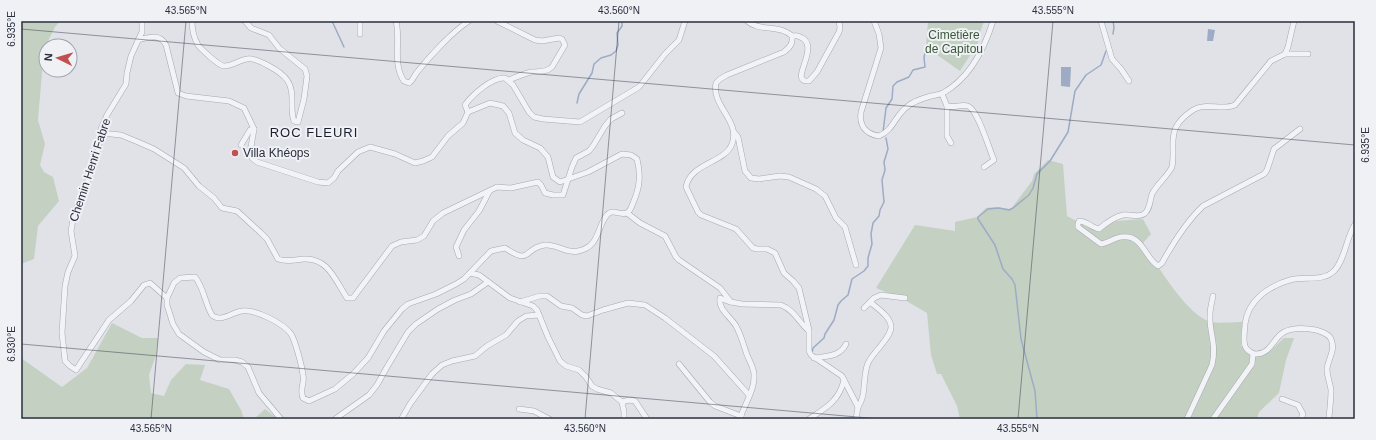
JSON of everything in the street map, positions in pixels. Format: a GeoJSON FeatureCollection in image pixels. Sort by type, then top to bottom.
{"type":"FeatureCollection","features":[{"type":"Feature","properties":{"kind":"street","name":"Chemin Henri Fabre"},"geometry":{"type":"LineString","coordinates":[[142,21],[142,32],[131,56],[126,84],[107,115],[100,133],[98,151],[94,166],[74,214],[71,230],[75,256],[68,272],[65,286],[62,333],[65,361],[76,370],[109,320],[131,301],[144,285],[150,283],[167,298]]}},
{"type":"Feature","properties":{"kind":"street"},"geometry":{"type":"LineString","coordinates":[[192,21],[194,34],[198,45],[219,64],[228,65],[242,60],[254,59],[283,75],[291,87],[292,116],[294,121],[298,122],[304,99],[307,76],[305,68],[279,48],[269,35],[251,28],[245,21]]}},
{"type":"Feature","properties":{"kind":"street"},"geometry":{"type":"LineString","coordinates":[[360,21],[360,34]]}},
{"type":"Feature","properties":{"kind":"street"},"geometry":{"type":"LineString","coordinates":[[396,21],[399,34],[398,58],[400,72],[404,81],[409,83],[439,47],[469,21]]}},
{"type":"Feature","properties":{"kind":"street"},"geometry":{"type":"LineString","coordinates":[[497,21],[523,33],[532,39],[542,41],[559,38],[562,39],[565,45],[550,70],[530,72],[509,80]]}},
{"type":"Feature","properties":{"kind":"street"},"geometry":{"type":"LineString","coordinates":[[468,112],[465,105],[472,95],[501,77],[509,80],[529,112],[534,117],[580,122],[639,87],[678,40],[685,21]]}},
{"type":"Feature","properties":{"kind":"street"},"geometry":{"type":"LineString","coordinates":[[747,21],[754,25],[787,32],[792,36],[797,35],[806,41],[808,44],[805,63],[800,75],[804,81],[809,81],[817,72],[839,32],[840,21]]}},
{"type":"Feature","properties":{"kind":"street"},"geometry":{"type":"LineString","coordinates":[[874,21],[879,34],[881,48],[861,112],[860,121],[862,126],[874,135],[879,136],[886,133],[892,127],[897,116],[909,105],[930,96],[942,94],[959,81],[977,61],[993,21]]}},
{"type":"Feature","properties":{"kind":"street"},"geometry":{"type":"LineString","coordinates":[[1101,21],[1112,59],[1129,81]]}},
{"type":"Feature","properties":{"kind":"street"},"geometry":{"type":"LineString","coordinates":[[1285,54],[1294,21]]}},
{"type":"Feature","properties":{"kind":"street"},"geometry":{"type":"LineString","coordinates":[[792,36],[792,43],[789,49],[720,79],[716,83],[715,94],[732,124],[734,132],[732,145],[727,151],[699,169],[690,178],[686,187],[701,216],[736,229],[753,248],[767,249],[775,253],[784,273],[793,280],[799,288],[809,330],[809,351],[811,355],[837,372],[844,380],[858,407]]}},
{"type":"Feature","properties":{"kind":"street"},"geometry":{"type":"LineString","coordinates":[[138,40],[148,37],[163,39],[166,45],[178,93],[186,96],[229,101],[244,108],[254,129],[250,153],[252,158],[257,162],[318,182],[328,183],[358,152],[370,147],[395,154],[414,163],[432,157],[448,136],[463,123],[468,112],[490,104],[503,106],[509,113],[515,133],[523,140],[540,148],[544,152],[548,157],[553,177],[560,182],[588,172],[622,154],[631,155],[637,158],[640,180],[638,192],[630,210],[627,213],[622,214],[613,211],[609,213],[599,234],[592,243],[584,249],[577,252],[546,245],[540,246],[525,256],[516,255],[505,248],[491,251],[470,273],[456,284],[436,294],[408,304],[384,331],[368,358],[353,374],[335,389],[309,401],[303,398],[301,393],[304,376],[297,349],[291,334],[269,318],[249,311],[242,311],[220,318],[214,316],[209,312],[200,282],[195,278],[180,278],[174,283],[167,298],[167,305],[173,324],[179,334],[204,352],[220,360],[235,360],[242,362],[248,367],[259,392],[281,419]]}},
{"type":"Feature","properties":{"kind":"street"},"geometry":{"type":"LineString","coordinates":[[1300,129],[1274,149],[1267,170],[1264,174],[1203,206],[1176,239],[1162,263],[1158,266],[1154,263],[1140,242],[1136,240],[1126,236],[1101,244],[1093,240],[1078,227],[1079,221],[1082,221],[1094,228],[1099,229],[1115,218],[1144,214],[1148,208],[1155,188],[1172,166],[1172,138],[1174,129],[1180,120],[1195,109],[1230,107],[1235,105],[1271,61],[1285,54],[1308,54]]}},
{"type":"Feature","properties":{"kind":"street"},"geometry":{"type":"LineString","coordinates":[[942,94],[947,106],[947,136],[951,144]]}},
{"type":"Feature","properties":{"kind":"street"},"geometry":{"type":"LineString","coordinates":[[947,106],[952,108],[968,106],[978,118],[994,160],[984,167]]}},
{"type":"Feature","properties":{"kind":"street"},"geometry":{"type":"LineString","coordinates":[[100,133],[121,135],[154,149],[169,158],[184,168],[199,186],[214,198],[222,208],[237,211],[260,232],[267,239],[278,259],[282,261],[309,259],[322,262],[329,269],[347,298],[353,298],[392,246],[401,242],[417,240],[424,236],[433,221],[443,212],[497,187],[511,188],[538,182],[545,193],[553,196],[563,195],[576,158],[588,151],[593,146],[604,126],[611,119],[622,112]]}},
{"type":"Feature","properties":{"kind":"street"},"geometry":{"type":"LineString","coordinates":[[241,145],[250,130],[254,129]]}},
{"type":"Feature","properties":{"kind":"street"},"geometry":{"type":"LineString","coordinates":[[734,132],[738,136],[745,171],[751,178],[759,179],[780,176],[789,178],[816,189],[825,196],[836,218],[845,227],[856,265]]}},
{"type":"Feature","properties":{"kind":"street"},"geometry":{"type":"LineString","coordinates":[[459,256],[456,247],[464,230],[479,211],[489,191]]}},
{"type":"Feature","properties":{"kind":"street"},"geometry":{"type":"LineString","coordinates":[[627,213],[640,223],[665,236],[676,257],[720,288],[731,302]]}},
{"type":"Feature","properties":{"kind":"street"},"geometry":{"type":"LineString","coordinates":[[1330,419],[1331,389],[1327,368],[1333,344],[1331,338],[1326,334],[1315,330],[1297,328],[1283,332],[1269,349],[1261,354],[1253,354],[1246,348],[1244,335],[1249,310],[1254,301],[1262,293],[1291,280],[1319,278],[1334,272],[1340,264],[1350,232],[1355,224]]}},
{"type":"Feature","properties":{"kind":"street"},"geometry":{"type":"LineString","coordinates":[[470,273],[479,275],[510,298],[533,306],[539,315],[560,361],[566,366],[579,370],[592,386],[611,393],[622,402],[624,419]]}},
{"type":"Feature","properties":{"kind":"street"},"geometry":{"type":"LineString","coordinates":[[335,419],[369,395],[377,385],[408,332],[416,324],[438,309],[471,294],[488,282]]}},
{"type":"Feature","properties":{"kind":"street"},"geometry":{"type":"LineString","coordinates":[[520,302],[543,295],[547,296],[561,306],[572,308],[582,315],[587,316],[628,303],[645,305],[665,318],[714,356],[749,395]]}},
{"type":"Feature","properties":{"kind":"street"},"geometry":{"type":"LineString","coordinates":[[864,308],[874,298],[881,296],[905,298]]}},
{"type":"Feature","properties":{"kind":"street"},"geometry":{"type":"LineString","coordinates":[[1187,419],[1215,356],[1210,315],[1213,296]]}},
{"type":"Feature","properties":{"kind":"street"},"geometry":{"type":"LineString","coordinates":[[679,364],[710,402],[715,406],[741,418],[753,383],[754,371],[739,332],[731,318],[721,308],[720,298],[742,304],[781,305],[787,307],[809,330]]}},
{"type":"Feature","properties":{"kind":"street"},"geometry":{"type":"LineString","coordinates":[[856,419],[858,407],[862,400],[868,362],[878,347],[889,335],[890,331],[889,321],[870,302]]}},
{"type":"Feature","properties":{"kind":"street"},"geometry":{"type":"LineString","coordinates":[[402,418],[410,404],[432,374],[442,365],[452,361],[475,356],[487,346],[506,335],[518,321],[526,316],[539,315]]}},
{"type":"Feature","properties":{"kind":"street"},"geometry":{"type":"LineString","coordinates":[[814,358],[837,354],[846,344]]}},
{"type":"Feature","properties":{"kind":"street"},"geometry":{"type":"LineString","coordinates":[[1213,419],[1252,364],[1253,354]]}},
{"type":"Feature","properties":{"kind":"street"},"geometry":{"type":"LineString","coordinates":[[809,419],[827,407],[838,397],[844,380]]}},
{"type":"Feature","properties":{"kind":"street"},"geometry":{"type":"LineString","coordinates":[[1282,399],[1298,405],[1303,414],[1301,419]]}},
{"type":"Feature","properties":{"kind":"street"},"geometry":{"type":"LineString","coordinates":[[622,402],[629,400],[635,401],[647,419]]}},
{"type":"Feature","properties":{"kind":"street"},"geometry":{"type":"LineString","coordinates":[[519,409],[534,411],[549,419]]}},
{"type":"Feature","properties":{"kind":"green space"},"geometry":{"type":"Polygon","coordinates":[[[21,21],[60,21],[50,38],[38,38],[38,78],[42,78],[38,120],[45,144],[40,165],[44,172],[53,177],[59,201],[38,226],[34,259],[21,264],[21,21]]]}},
{"type":"Feature","properties":{"kind":"green space","name":"Cimetière de Capitou"},"geometry":{"type":"Polygon","coordinates":[[[928,21],[984,21],[978,43],[960,71],[926,47],[928,21]]]}},
{"type":"Feature","properties":{"kind":"green space"},"geometry":{"type":"Polygon","coordinates":[[[1048,160],[1063,164],[1067,216],[1097,232],[1116,221],[1143,219],[1151,234],[1143,243],[1172,287],[1199,316],[1211,322],[1243,322],[1241,346],[1253,354],[1270,351],[1284,338],[1294,338],[1286,360],[1279,393],[1259,412],[1257,419],[960,419],[957,406],[941,374],[937,374],[931,355],[927,313],[903,299],[876,288],[915,225],[955,231],[955,222],[977,217],[986,208],[995,207],[1011,209],[1032,181],[1034,174],[1048,160]]]}},
{"type":"Feature","properties":{"kind":"green space"},"geometry":{"type":"Polygon","coordinates":[[[112,323],[142,338],[158,338],[156,355],[149,375],[151,393],[164,396],[171,380],[186,364],[205,365],[200,380],[229,389],[241,410],[244,419],[21,419],[21,358],[62,387],[87,368],[112,323]]]}},
{"type":"Feature","properties":{"kind":"green space"},"geometry":{"type":"Polygon","coordinates":[[[265,409],[278,419],[254,419],[265,409]]]}},
{"type":"Feature","properties":{"kind":"water"},"geometry":{"type":"Polygon","coordinates":[[[1208,29],[1215,30],[1213,41],[1207,41],[1208,29]]]}},
{"type":"Feature","properties":{"kind":"water"},"geometry":{"type":"Polygon","coordinates":[[[1061,67],[1071,67],[1070,87],[1061,86],[1061,67]]]}},
{"type":"Feature","properties":{"kind":"waterway"},"geometry":{"type":"LineString","coordinates":[[332,21],[344,47]]}},
{"type":"Feature","properties":{"kind":"waterway"},"geometry":{"type":"LineString","coordinates":[[577,103],[579,94],[592,73],[594,64],[601,58],[611,55],[616,51],[618,45],[617,33],[622,26],[622,21]]}},
{"type":"Feature","properties":{"kind":"waterway"},"geometry":{"type":"LineString","coordinates":[[1113,21],[1113,34]]}},
{"type":"Feature","properties":{"kind":"waterway"},"geometry":{"type":"LineString","coordinates":[[883,132],[886,108],[892,99],[893,86],[897,82],[909,77],[913,70],[925,67],[924,58],[926,47]]}},
{"type":"Feature","properties":{"kind":"waterway"},"geometry":{"type":"LineString","coordinates":[[1037,419],[1035,391],[1021,339],[1015,285],[1003,269],[995,245],[978,217],[988,209],[999,208],[1009,210],[1029,195],[1033,188],[1037,174],[1050,161],[1068,132],[1075,91],[1086,75],[1101,65],[1106,51]]}},
{"type":"Feature","properties":{"kind":"waterway"},"geometry":{"type":"LineString","coordinates":[[812,353],[813,348],[824,338],[834,320],[838,305],[848,295],[852,279],[864,271],[868,266],[868,258],[872,244],[871,234],[873,223],[879,216],[884,202],[882,180],[885,170],[884,162],[888,149],[886,138]]}},
{"type":"Feature","properties":{"kind":"waterway"},"geometry":{"type":"LineString","coordinates":[[21,416],[24,419]]}},
{"type":"Feature","properties":{"kind":"place","name":"Villa Khéops"},"geometry":{"type":"Point","coordinates":[235,153]}},
{"type":"Feature","properties":{"kind":"district","name":"ROC FLEURI"},"geometry":{"type":"Point","coordinates":[314,132]}}]}
